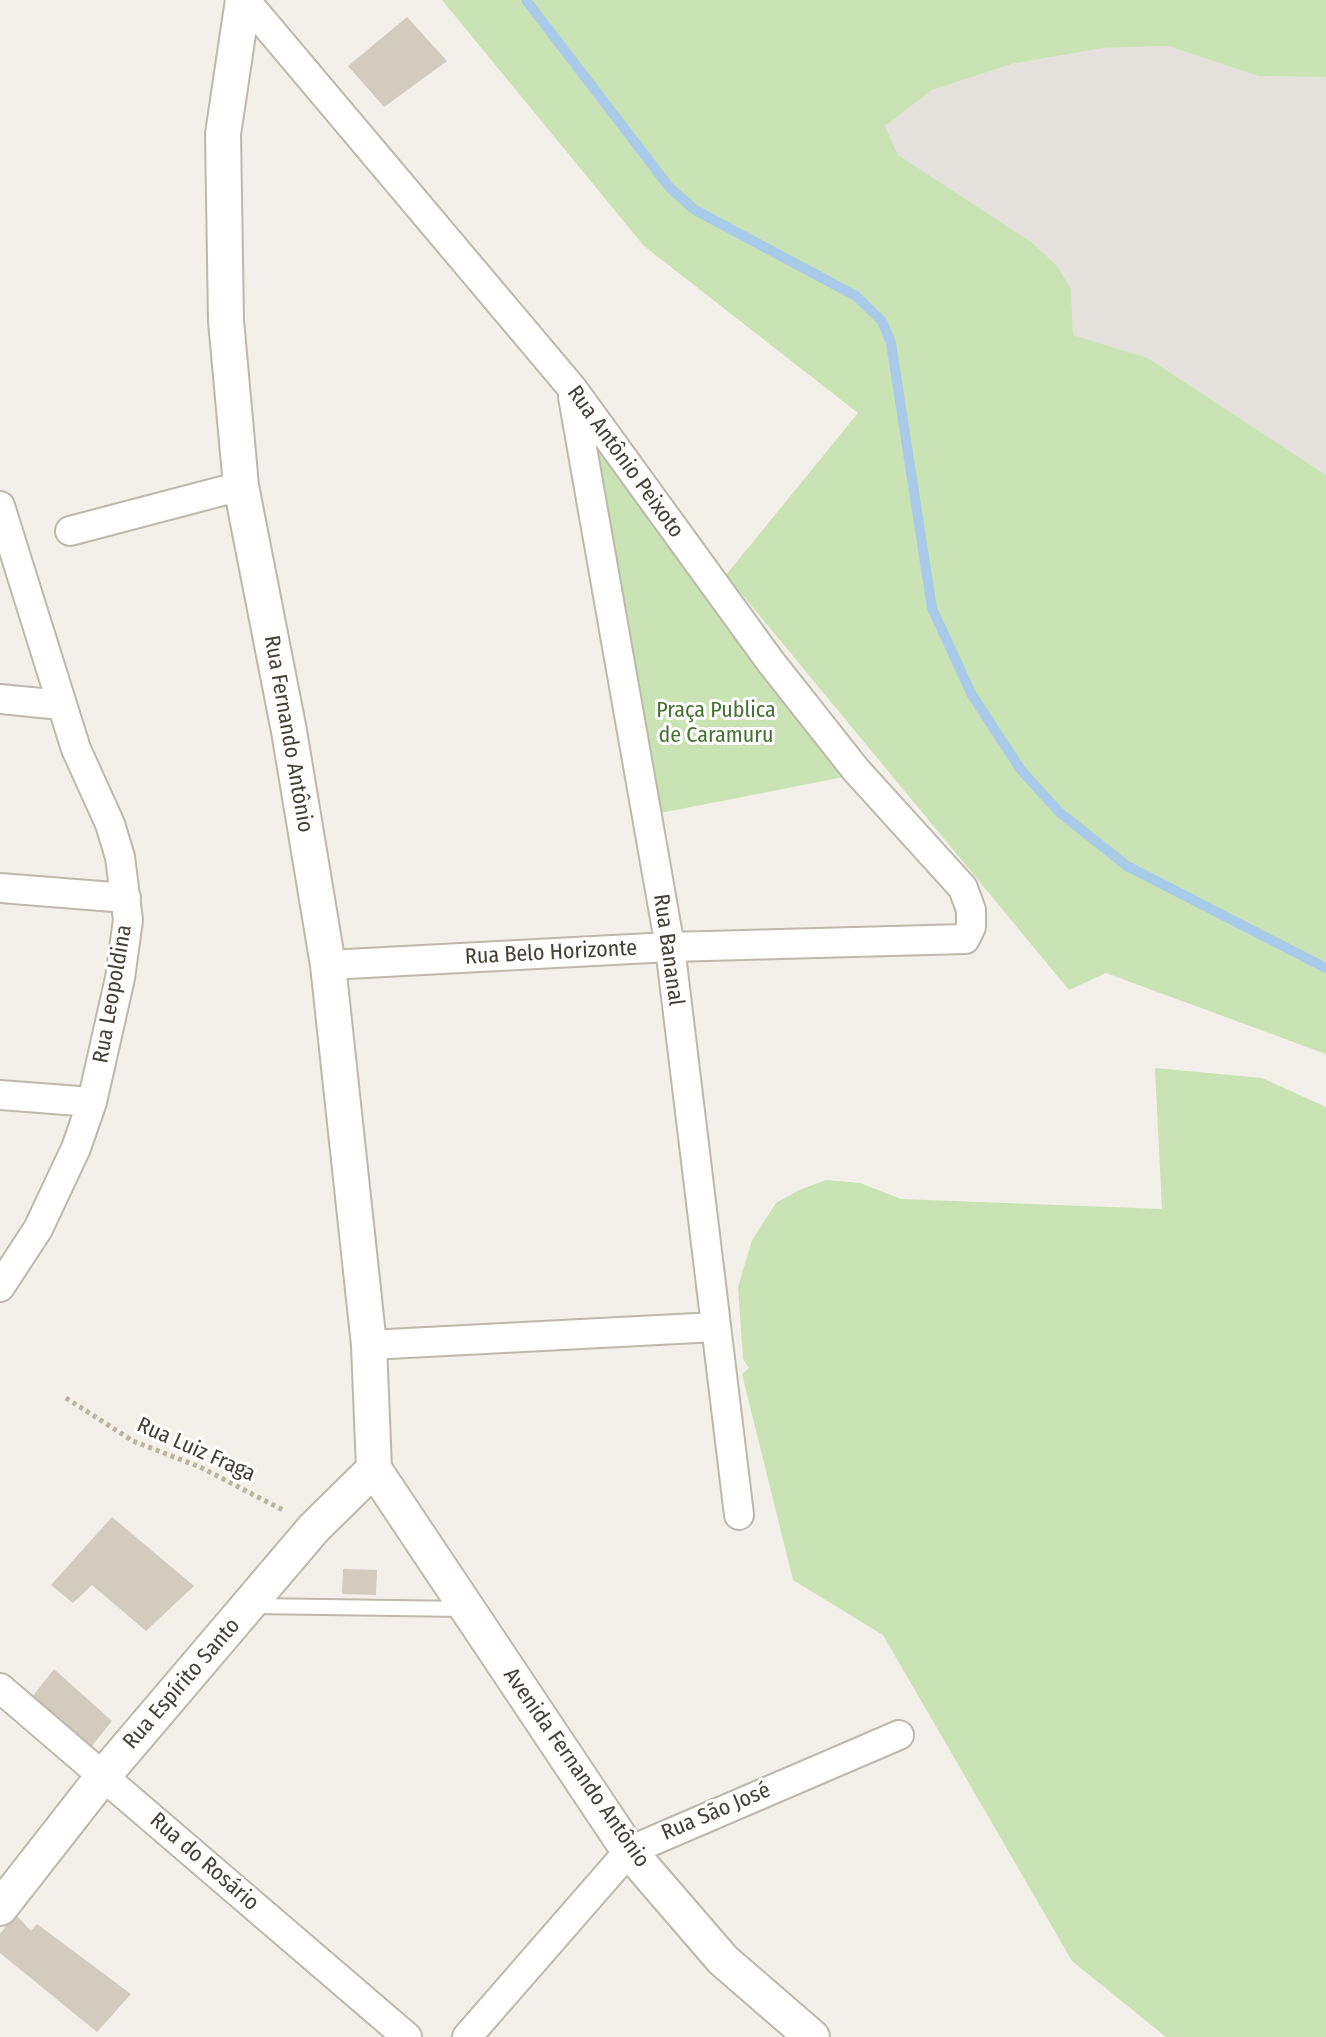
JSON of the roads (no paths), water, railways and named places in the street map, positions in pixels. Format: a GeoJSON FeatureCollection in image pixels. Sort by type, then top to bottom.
{"type":"FeatureCollection","features":[{"type":"Feature","properties":{"kind":"street","name":"Rua Antônio Peixoto"},"geometry":{"type":"LineString","coordinates":[[244,0],[572,388],[770,661],[856,770],[963,888],[971,910],[971,927],[965,939]]}},
{"type":"Feature","properties":{"kind":"street","name":"Rua Fernando Antônio"},"geometry":{"type":"LineString","coordinates":[[244,0],[223,134],[226,321],[241,486],[289,731],[328,965],[369,1345],[374,1469]]}},
{"type":"Feature","properties":{"kind":"street","name":"Rua Bananal"},"geometry":{"type":"LineString","coordinates":[[572,388],[670,947],[739,1515]]}},
{"type":"Feature","properties":{"kind":"street"},"geometry":{"type":"LineString","coordinates":[[70,531],[241,486]]}},
{"type":"Feature","properties":{"kind":"street","name":"Rua Leopoldina"},"geometry":{"type":"LineString","coordinates":[[0,1287],[57,1193],[92,1102],[125,952],[126,898],[110,824],[76,749],[1,514]]}},
{"type":"Feature","properties":{"kind":"street"},"geometry":{"type":"LineString","coordinates":[[0,699],[61,705]]}},
{"type":"Feature","properties":{"kind":"street"},"geometry":{"type":"LineString","coordinates":[[0,888],[126,898]]}},
{"type":"Feature","properties":{"kind":"street","name":"Rua Belo Horizonte"},"geometry":{"type":"LineString","coordinates":[[328,965],[670,947],[965,939]]}},
{"type":"Feature","properties":{"kind":"street"},"geometry":{"type":"LineString","coordinates":[[0,1095],[92,1102]]}},
{"type":"Feature","properties":{"kind":"street"},"geometry":{"type":"LineString","coordinates":[[369,1345],[716,1327]]}},
{"type":"Feature","properties":{"kind":"street","name":"Rua Espírito Santo"},"geometry":{"type":"LineString","coordinates":[[0,1908],[104,1775],[314,1528],[374,1469]]}},
{"type":"Feature","properties":{"kind":"street","name":"Avenida Fernando Antônio"},"geometry":{"type":"LineString","coordinates":[[374,1469],[629,1851],[723,1960],[812,2037]]}},
{"type":"Feature","properties":{"kind":"street","name":"Rua do Rosário"},"geometry":{"type":"LineString","coordinates":[[0,1688],[407,2037]]}},
{"type":"Feature","properties":{"kind":"street","name":"Rua São José"},"geometry":{"type":"LineString","coordinates":[[467,2037],[629,1851],[681,1825],[899,1735]]}},
{"type":"Feature","properties":{"kind":"lane"},"geometry":{"type":"LineString","coordinates":[[250,1606],[466,1609]]}},
{"type":"Feature","properties":{"kind":"waterway"},"geometry":{"type":"LineString","coordinates":[[526,0],[670,188],[695,210],[856,296],[882,321],[891,343],[932,608],[972,695],[1021,770],[1059,812],[1127,866],[1326,968]]}},
{"type":"Feature","properties":{"kind":"park label","name":"Praça Publica de Caramuru"},"geometry":{"type":"Point","coordinates":[716,724]}}]}
